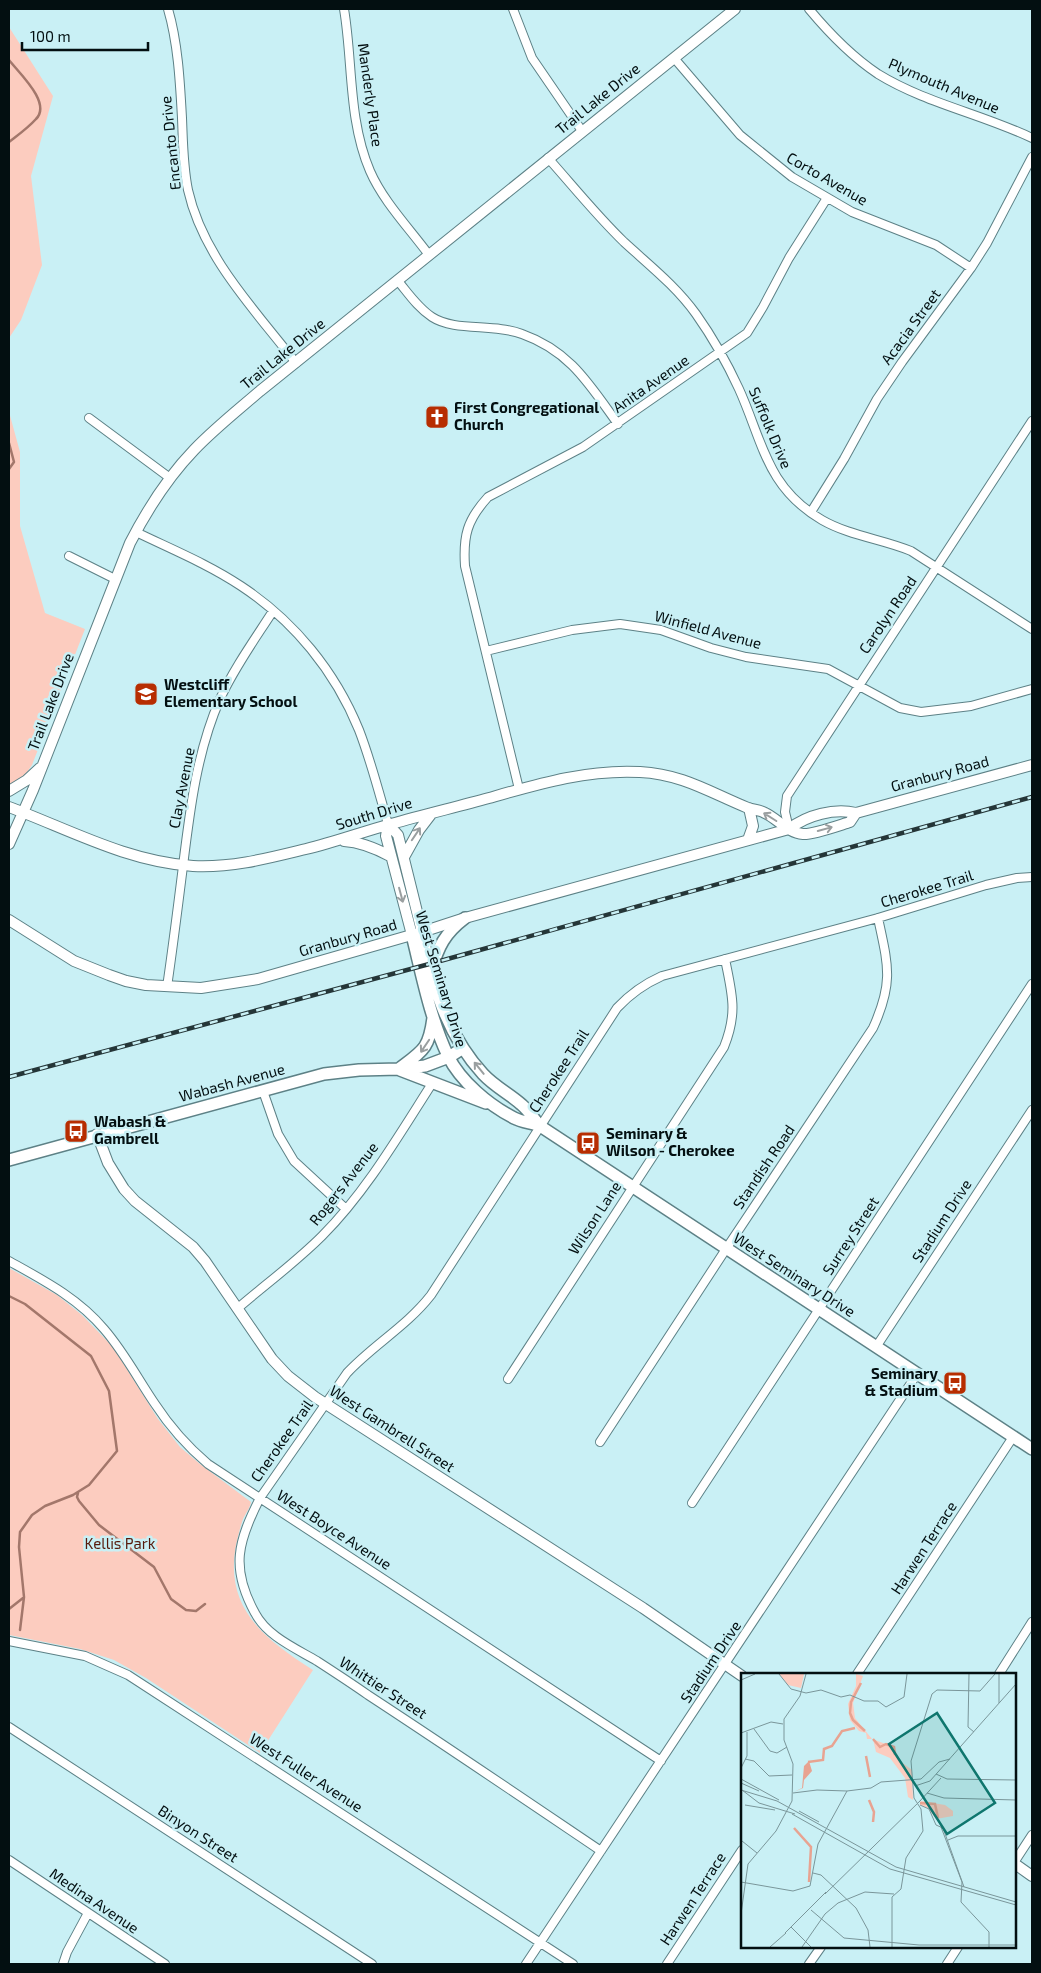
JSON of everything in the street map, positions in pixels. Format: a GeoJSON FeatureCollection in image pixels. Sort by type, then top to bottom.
{"type":"FeatureCollection","features":[{"type":"Feature","properties":{"kind":"main road"},"geometry":{"type":"LineString","coordinates":[[430,972],[441,943],[451,929],[465,918]]}},
{"type":"Feature","properties":{"kind":"main road","name":"West Seminary Drive"},"geometry":{"type":"LineString","coordinates":[[417,933],[438,997],[462,1048],[483,1074],[497,1087],[522,1104],[540,1126],[1032,1449]]}},
{"type":"Feature","properties":{"kind":"main road","name":"West Seminary Drive"},"geometry":{"type":"LineString","coordinates":[[417,933],[433,1013],[449,1057],[466,1081],[482,1096],[515,1119],[540,1126]]}},
{"type":"Feature","properties":{"kind":"main road"},"geometry":{"type":"LineString","coordinates":[[399,1069],[421,1053],[428,1042],[433,1013]]}},
{"type":"Feature","properties":{"kind":"main road","name":"Wabash Avenue"},"geometry":{"type":"LineString","coordinates":[[9,1160],[98,1134],[324,1074],[425,1066],[449,1057],[462,1048]]}},
{"type":"Feature","properties":{"kind":"main road"},"geometry":{"type":"LineString","coordinates":[[399,1069],[499,1108]]}},
{"type":"Feature","properties":{"kind":"street","name":"Encanto Drive"},"geometry":{"type":"LineString","coordinates":[[168,9],[174,37],[182,112],[184,165],[188,191],[198,222],[213,252],[227,274],[296,363]]}},
{"type":"Feature","properties":{"kind":"street","name":"Manderly Place"},"geometry":{"type":"LineString","coordinates":[[344,9],[357,126],[365,157],[370,171],[384,195],[430,255]]}},
{"type":"Feature","properties":{"kind":"street"},"geometry":{"type":"LineString","coordinates":[[512,9],[532,58],[582,131]]}},
{"type":"Feature","properties":{"kind":"street","name":"Trail Lake Drive"},"geometry":{"type":"LineString","coordinates":[[9,844],[115,579],[136,532],[150,506],[193,451],[214,431],[296,363],[735,9]]}},
{"type":"Feature","properties":{"kind":"street","name":"Plymouth Avenue"},"geometry":{"type":"LineString","coordinates":[[809,9],[844,47],[878,73],[912,91],[1032,138]]}},
{"type":"Feature","properties":{"kind":"street","name":"Corto Avenue"},"geometry":{"type":"LineString","coordinates":[[674,58],[740,136],[780,169],[852,212],[936,245],[971,268]]}},
{"type":"Feature","properties":{"kind":"street","name":"Acacia Street"},"geometry":{"type":"LineString","coordinates":[[812,512],[877,399],[971,268],[1003,215],[1032,157]]}},
{"type":"Feature","properties":{"kind":"street","name":"Suffolk Drive"},"geometry":{"type":"LineString","coordinates":[[548,158],[610,228],[676,289],[696,314],[720,352],[740,390],[768,465],[782,487],[821,519],[839,528],[893,543],[911,551],[1032,630]]}},
{"type":"Feature","properties":{"kind":"street","name":"Anita Avenue"},"geometry":{"type":"LineString","coordinates":[[519,789],[465,566],[464,547],[467,525],[488,497],[583,447],[747,333],[763,308],[789,258],[826,198]]}},
{"type":"Feature","properties":{"kind":"street"},"geometry":{"type":"LineString","coordinates":[[398,281],[420,309],[439,321],[511,330],[553,349],[565,357],[582,374],[618,424]]}},
{"type":"Feature","properties":{"kind":"street"},"geometry":{"type":"LineString","coordinates":[[89,418],[170,478]]}},
{"type":"Feature","properties":{"kind":"street","name":"Carolyn Road"},"geometry":{"type":"LineString","coordinates":[[789,829],[785,812],[787,796],[1032,421]]}},
{"type":"Feature","properties":{"kind":"street","name":"West Seminary Drive"},"geometry":{"type":"LineString","coordinates":[[136,532],[228,578],[273,611],[303,639],[337,684],[359,730],[388,824],[398,835],[404,857],[417,933]]}},
{"type":"Feature","properties":{"kind":"street"},"geometry":{"type":"LineString","coordinates":[[69,556],[115,579]]}},
{"type":"Feature","properties":{"kind":"street","name":"Clay Avenue"},"geometry":{"type":"LineString","coordinates":[[167,987],[187,831],[198,766],[213,715],[221,697],[243,657],[273,611]]}},
{"type":"Feature","properties":{"kind":"street","name":"Winfield Avenue"},"geometry":{"type":"LineString","coordinates":[[486,651],[572,630],[620,624],[661,630],[711,648],[746,657],[828,669],[900,708],[921,712],[972,706],[1032,689]]}},
{"type":"Feature","properties":{"kind":"street"},"geometry":{"type":"LineString","coordinates":[[9,791],[27,780],[42,765]]}},
{"type":"Feature","properties":{"kind":"street","name":"Granbury Road"},"geometry":{"type":"LineString","coordinates":[[9,920],[74,961],[108,975],[126,981],[167,987],[201,988],[258,979],[465,918],[789,829],[801,820],[843,810],[856,813],[1032,765]]}},
{"type":"Feature","properties":{"kind":"street","name":"South Drive"},"geometry":{"type":"LineString","coordinates":[[9,807],[72,834],[134,854],[183,865],[248,863],[338,841],[388,824],[556,779],[595,773],[640,772],[663,775],[698,785],[749,808],[765,813],[789,829]]}},
{"type":"Feature","properties":{"kind":"street"},"geometry":{"type":"LineString","coordinates":[[748,840],[753,826],[749,808]]}},
{"type":"Feature","properties":{"kind":"street"},"geometry":{"type":"LineString","coordinates":[[404,857],[407,848],[432,813]]}},
{"type":"Feature","properties":{"kind":"street","name":"Granbury Road"},"geometry":{"type":"LineString","coordinates":[[789,829],[804,835],[850,822],[856,813]]}},
{"type":"Feature","properties":{"kind":"street","name":"West Seminary Drive"},"geometry":{"type":"LineString","coordinates":[[388,824],[386,836],[390,856],[417,933]]}},
{"type":"Feature","properties":{"kind":"street"},"geometry":{"type":"LineString","coordinates":[[338,841],[355,842],[371,846],[390,856]]}},
{"type":"Feature","properties":{"kind":"street","name":"Cherokee Trail"},"geometry":{"type":"LineString","coordinates":[[260,1498],[325,1404],[359,1360],[409,1319],[431,1295],[617,1008],[630,995],[645,984],[662,976],[878,918],[986,885],[1017,878],[1032,877]]}},
{"type":"Feature","properties":{"kind":"street","name":"Standish Road"},"geometry":{"type":"LineString","coordinates":[[600,1442],[873,1028],[883,1006],[888,977],[888,964],[878,918]]}},
{"type":"Feature","properties":{"kind":"street","name":"Wilson Lane"},"geometry":{"type":"LineString","coordinates":[[508,1379],[716,1060],[729,1034],[733,1014],[734,1000],[725,959]]}},
{"type":"Feature","properties":{"kind":"street","name":"Surrey Street"},"geometry":{"type":"LineString","coordinates":[[692,1503],[1032,984]]}},
{"type":"Feature","properties":{"kind":"street","name":"Rogers Avenue"},"geometry":{"type":"LineString","coordinates":[[238,1308],[321,1237],[346,1209],[373,1173],[433,1082]]}},
{"type":"Feature","properties":{"kind":"street"},"geometry":{"type":"LineString","coordinates":[[263,1091],[278,1134],[294,1161],[346,1209]]}},
{"type":"Feature","properties":{"kind":"street","name":"Stadium Drive"},"geometry":{"type":"LineString","coordinates":[[876,1347],[1032,1110]]}},
{"type":"Feature","properties":{"kind":"street","name":"West Gambrell Street"},"geometry":{"type":"LineString","coordinates":[[98,1134],[108,1163],[124,1189],[142,1207],[193,1247],[205,1261],[272,1359],[288,1376],[325,1404],[643,1608],[741,1675]]}},
{"type":"Feature","properties":{"kind":"street","name":"West Boyce Avenue"},"geometry":{"type":"LineString","coordinates":[[9,1261],[54,1286],[86,1310],[103,1327],[125,1355],[155,1404],[180,1437],[208,1464],[661,1761]]}},
{"type":"Feature","properties":{"kind":"street","name":"Stadium Drive"},"geometry":{"type":"LineString","coordinates":[[526,1964],[917,1374]]}},
{"type":"Feature","properties":{"kind":"street","name":"Harwen Terrace"},"geometry":{"type":"LineString","coordinates":[[858,1673],[1013,1436]]}},
{"type":"Feature","properties":{"kind":"street","name":"Whittier Street"},"geometry":{"type":"LineString","coordinates":[[260,1498],[241,1539],[239,1561],[241,1580],[248,1598],[264,1626],[601,1852]]}},
{"type":"Feature","properties":{"kind":"street"},"geometry":{"type":"LineString","coordinates":[[1000,1673],[1032,1622]]}},
{"type":"Feature","properties":{"kind":"street","name":"West Fuller Avenue"},"geometry":{"type":"LineString","coordinates":[[9,1641],[85,1656],[128,1675],[573,1964]]}},
{"type":"Feature","properties":{"kind":"street","name":"Binyon Street"},"geometry":{"type":"LineString","coordinates":[[9,1728],[372,1964]]}},
{"type":"Feature","properties":{"kind":"street"},"geometry":{"type":"LineString","coordinates":[[1016,1860],[1032,1835]]}},
{"type":"Feature","properties":{"kind":"street","name":"Harwen Terrace"},"geometry":{"type":"LineString","coordinates":[[667,1964],[741,1852]]}},
{"type":"Feature","properties":{"kind":"street","name":"Medina Avenue"},"geometry":{"type":"LineString","coordinates":[[9,1860],[165,1964]]}},
{"type":"Feature","properties":{"kind":"street"},"geometry":{"type":"LineString","coordinates":[[1016,1863],[1032,1876]]}},
{"type":"Feature","properties":{"kind":"street"},"geometry":{"type":"LineString","coordinates":[[64,1964],[67,1952],[88,1913]]}},
{"type":"Feature","properties":{"kind":"street"},"geometry":{"type":"LineString","coordinates":[[809,1964],[820,1948]]}},
{"type":"Feature","properties":{"kind":"street"},"geometry":{"type":"LineString","coordinates":[[946,1964],[957,1948]]}},
{"type":"Feature","properties":{"kind":"green space"},"geometry":{"type":"Polygon","coordinates":[[[9,27],[53,96],[31,176],[42,265],[21,320],[9,338],[9,27]]]}},
{"type":"Feature","properties":{"kind":"green space"},"geometry":{"type":"Polygon","coordinates":[[[9,412],[20,452],[20,526],[45,613],[85,629],[32,765],[25,775],[9,785],[9,412]]]}},
{"type":"Feature","properties":{"kind":"green space","name":"Kellis Park"},"geometry":{"type":"Polygon","coordinates":[[[9,1268],[57,1295],[82,1315],[113,1347],[158,1419],[180,1447],[251,1502],[239,1532],[234,1567],[236,1587],[242,1605],[264,1634],[313,1670],[260,1753],[146,1678],[114,1660],[80,1649],[9,1635],[9,1268]]]}},
{"type":"Feature","properties":{"kind":"waterway"},"geometry":{"type":"LineString","coordinates":[[9,60],[32,88],[40,105],[40,112],[36,119],[9,142]]}},
{"type":"Feature","properties":{"kind":"waterway"},"geometry":{"type":"LineString","coordinates":[[9,443],[14,462],[9,469]]}},
{"type":"Feature","properties":{"kind":"waterway"},"geometry":{"type":"LineString","coordinates":[[9,1296],[25,1304],[91,1356],[109,1391],[117,1451],[89,1485],[73,1495],[45,1506],[32,1515],[20,1532],[19,1547],[24,1597],[20,1630]]}},
{"type":"Feature","properties":{"kind":"waterway"},"geometry":{"type":"LineString","coordinates":[[78,1493],[79,1501],[99,1525],[154,1567],[171,1599],[186,1610],[196,1611],[205,1604]]}},
{"type":"Feature","properties":{"kind":"waterway"},"geometry":{"type":"LineString","coordinates":[[9,1609],[23,1598]]}},
{"type":"Feature","properties":{"kind":"railway"},"geometry":{"type":"LineString","coordinates":[[9,1077],[433,963],[1032,797]]}},
{"type":"Feature","properties":{"kind":"place","name":"First Congregational Church"},"geometry":{"type":"Point","coordinates":[437,417]}},
{"type":"Feature","properties":{"kind":"place","name":"Westcliff Elementary School"},"geometry":{"type":"Point","coordinates":[146,694]}},
{"type":"Feature","properties":{"kind":"place","name":"Wabash & Gambrell"},"geometry":{"type":"Point","coordinates":[76,1131]}},
{"type":"Feature","properties":{"kind":"place","name":"Seminary & Wilson - Cherokee"},"geometry":{"type":"Point","coordinates":[588,1143]}},
{"type":"Feature","properties":{"kind":"place","name":"Seminary & Stadium"},"geometry":{"type":"Point","coordinates":[955,1383]}}]}
